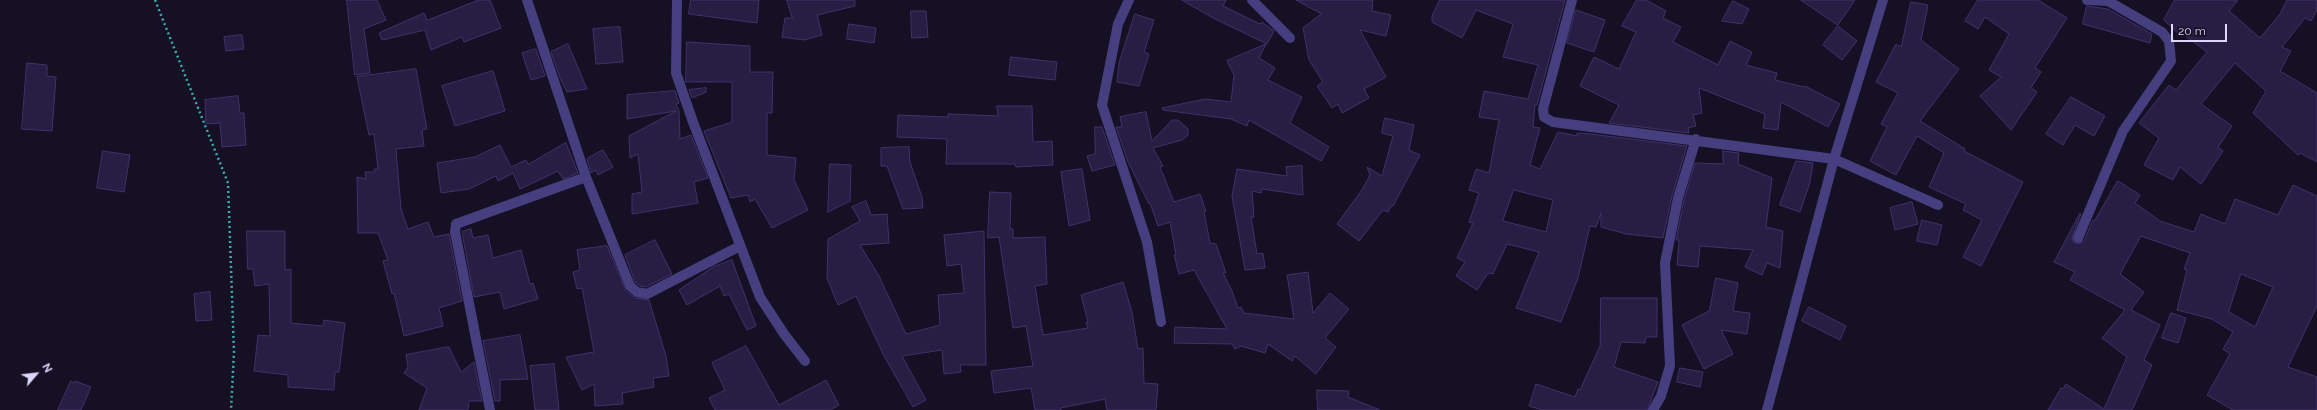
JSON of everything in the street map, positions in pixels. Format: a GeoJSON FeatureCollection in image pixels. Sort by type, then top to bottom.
{"type":"FeatureCollection","features":[{"type":"Feature","properties":{"kind":"street"},"geometry":{"type":"LineString","coordinates":[[527,0],[586,177],[630,286],[637,292],[647,294],[740,246]]}},
{"type":"Feature","properties":{"kind":"street"},"geometry":{"type":"LineString","coordinates":[[677,0],[676,73],[760,297],[784,334],[805,361]]}},
{"type":"Feature","properties":{"kind":"street"},"geometry":{"type":"LineString","coordinates":[[1129,0],[1118,24],[1102,105],[1147,242],[1161,322]]}},
{"type":"Feature","properties":{"kind":"street"},"geometry":{"type":"LineString","coordinates":[[1252,0],[1290,38]]}},
{"type":"Feature","properties":{"kind":"street"},"geometry":{"type":"LineString","coordinates":[[1572,0],[1543,109],[1544,117],[1553,122],[1834,159],[1938,205]]}},
{"type":"Feature","properties":{"kind":"street"},"geometry":{"type":"LineString","coordinates":[[1767,410],[1834,159],[1883,0]]}},
{"type":"Feature","properties":{"kind":"street"},"geometry":{"type":"LineString","coordinates":[[2078,238],[2124,131],[2171,61],[2169,41],[2162,32],[2109,0],[2087,0]]}},
{"type":"Feature","properties":{"kind":"street"},"geometry":{"type":"LineString","coordinates":[[1653,410],[1661,396],[1670,366],[1665,263],[1678,198],[1696,140]]}},
{"type":"Feature","properties":{"kind":"street"},"geometry":{"type":"LineString","coordinates":[[490,410],[455,232],[456,224],[586,177]]}},
{"type":"Feature","properties":{"kind":"path"},"geometry":{"type":"LineString","coordinates":[[155,0],[228,183],[234,352],[231,410]]}},
{"type":"Feature","properties":{"kind":"building"},"geometry":{"type":"Polygon","coordinates":[[[347,0],[377,0],[386,20],[364,29],[370,73],[355,75],[347,0]]]}},
{"type":"Feature","properties":{"kind":"building"},"geometry":{"type":"Polygon","coordinates":[[[479,0],[490,0],[501,28],[464,42],[462,37],[431,50],[425,30],[382,40],[379,33],[424,13],[427,20],[479,0]]]}},
{"type":"Feature","properties":{"kind":"building"},"geometry":{"type":"Polygon","coordinates":[[[691,0],[759,0],[757,23],[689,14],[691,0]]]}},
{"type":"Feature","properties":{"kind":"building"},"geometry":{"type":"Polygon","coordinates":[[[787,0],[855,0],[855,6],[817,15],[822,35],[804,40],[782,37],[785,18],[792,18],[787,0]]]}},
{"type":"Feature","properties":{"kind":"building"},"geometry":{"type":"Polygon","coordinates":[[[1182,0],[1226,0],[1223,6],[1260,24],[1262,22],[1274,31],[1267,44],[1215,19],[1182,0]]]}},
{"type":"Feature","properties":{"kind":"building"},"geometry":{"type":"Polygon","coordinates":[[[1296,0],[1373,0],[1372,11],[1391,15],[1386,36],[1360,30],[1386,77],[1364,89],[1369,98],[1342,113],[1338,104],[1332,108],[1317,86],[1323,82],[1309,60],[1303,28],[1321,14],[1296,0]]]}},
{"type":"Feature","properties":{"kind":"building"},"geometry":{"type":"Polygon","coordinates":[[[1440,0],[1565,0],[1537,105],[1535,104],[1533,127],[1540,128],[1530,165],[1540,169],[1558,132],[1577,136],[1577,133],[1591,134],[1687,146],[1672,196],[1663,238],[1626,234],[1601,227],[1601,213],[1596,227],[1590,226],[1578,278],[1561,322],[1516,308],[1539,252],[1507,244],[1493,274],[1488,273],[1477,290],[1456,276],[1465,262],[1457,258],[1473,223],[1469,222],[1479,193],[1469,190],[1476,169],[1489,173],[1499,120],[1479,117],[1484,91],[1528,99],[1538,65],[1503,57],[1513,24],[1476,10],[1462,38],[1432,22],[1432,16],[1440,0]],[[1514,190],[1503,221],[1546,232],[1553,200],[1514,190]]]}},
{"type":"Feature","properties":{"kind":"building"},"geometry":{"type":"Polygon","coordinates":[[[1637,0],[1646,0],[1666,11],[1663,18],[1681,27],[1673,42],[1718,65],[1730,41],[1752,52],[1746,65],[1777,73],[1775,80],[1805,86],[1840,104],[1828,127],[1781,102],[1778,130],[1763,128],[1765,114],[1699,88],[1702,113],[1693,115],[1696,126],[1688,128],[1689,133],[1609,123],[1619,105],[1580,86],[1594,57],[1619,69],[1636,32],[1622,26],[1637,0]]]}},
{"type":"Feature","properties":{"kind":"building"},"geometry":{"type":"Polygon","coordinates":[[[1801,0],[1855,0],[1838,25],[1801,0]]]}},
{"type":"Feature","properties":{"kind":"building"},"geometry":{"type":"Polygon","coordinates":[[[1978,0],[2038,0],[2067,18],[2035,68],[2041,72],[2031,88],[2037,92],[2011,130],[1980,96],[2001,77],[1989,70],[2009,34],[1985,17],[1978,29],[1965,21],[1978,0]]]}},
{"type":"Feature","properties":{"kind":"building"},"geometry":{"type":"Polygon","coordinates":[[[2175,0],[2238,0],[2229,11],[2260,38],[2280,14],[2287,0],[2317,0],[2317,10],[2311,21],[2305,18],[2282,47],[2291,51],[2280,71],[2317,93],[2317,162],[2300,153],[2298,155],[2253,113],[2266,91],[2235,63],[2201,104],[2232,126],[2218,147],[2223,151],[2201,184],[2180,167],[2173,180],[2144,165],[2159,138],[2139,123],[2169,85],[2176,90],[2207,52],[2183,34],[2181,36],[2164,20],[2175,0]]]}},
{"type":"Feature","properties":{"kind":"building"},"geometry":{"type":"Polygon","coordinates":[[[1733,1],[1749,9],[1742,24],[1722,21],[1733,1]]]}},
{"type":"Feature","properties":{"kind":"building"},"geometry":{"type":"Polygon","coordinates":[[[1911,2],[1928,5],[1921,40],[1959,69],[1920,121],[1965,149],[1964,151],[2023,182],[1981,266],[1963,257],[1982,220],[1963,210],[1966,204],[1929,187],[1944,153],[1917,136],[1896,175],[1870,161],[1887,127],[1881,124],[1898,93],[1876,82],[1896,44],[1901,47],[1911,2]]]}},
{"type":"Feature","properties":{"kind":"building"},"geometry":{"type":"Polygon","coordinates":[[[2087,6],[2108,9],[2152,34],[2150,43],[2083,24],[2087,6]]]}},
{"type":"Feature","properties":{"kind":"building"},"geometry":{"type":"Polygon","coordinates":[[[1576,10],[1605,20],[1594,52],[1567,43],[1576,10]]]}},
{"type":"Feature","properties":{"kind":"building"},"geometry":{"type":"Polygon","coordinates":[[[911,11],[926,11],[928,37],[912,38],[911,11]]]}},
{"type":"Feature","properties":{"kind":"building"},"geometry":{"type":"Polygon","coordinates":[[[1135,14],[1154,20],[1144,52],[1149,54],[1139,86],[1117,82],[1119,63],[1135,14]]]}},
{"type":"Feature","properties":{"kind":"building"},"geometry":{"type":"Polygon","coordinates":[[[849,24],[876,28],[874,43],[847,39],[849,24]]]}},
{"type":"Feature","properties":{"kind":"building"},"geometry":{"type":"Polygon","coordinates":[[[1838,26],[1857,41],[1842,60],[1823,45],[1838,26]]]}},
{"type":"Feature","properties":{"kind":"building"},"geometry":{"type":"Polygon","coordinates":[[[620,27],[623,62],[596,64],[593,29],[620,27]]]}},
{"type":"Feature","properties":{"kind":"building"},"geometry":{"type":"Polygon","coordinates":[[[242,35],[244,49],[226,51],[224,37],[242,35]]]}},
{"type":"Feature","properties":{"kind":"building"},"geometry":{"type":"Polygon","coordinates":[[[687,42],[750,46],[750,72],[773,72],[772,113],[767,113],[767,155],[796,158],[794,180],[808,210],[772,228],[755,199],[750,202],[748,195],[731,198],[704,131],[732,122],[732,82],[686,82],[687,42]]]}},
{"type":"Feature","properties":{"kind":"building"},"geometry":{"type":"Polygon","coordinates":[[[568,44],[587,89],[567,92],[560,78],[551,52],[568,44]]]}},
{"type":"Feature","properties":{"kind":"building"},"geometry":{"type":"Polygon","coordinates":[[[1266,44],[1259,58],[1275,68],[1268,80],[1302,97],[1290,123],[1329,147],[1321,161],[1249,120],[1247,126],[1231,119],[1163,110],[1162,108],[1205,99],[1231,102],[1234,75],[1227,61],[1266,44]]]}},
{"type":"Feature","properties":{"kind":"building"},"geometry":{"type":"Polygon","coordinates":[[[536,49],[545,76],[531,80],[522,53],[536,49]]]}},
{"type":"Feature","properties":{"kind":"building"},"geometry":{"type":"Polygon","coordinates":[[[1011,57],[1057,62],[1055,80],[1009,75],[1011,57]]]}},
{"type":"Feature","properties":{"kind":"building"},"geometry":{"type":"Polygon","coordinates":[[[27,63],[47,65],[47,76],[56,77],[52,131],[22,129],[27,63]]]}},
{"type":"Feature","properties":{"kind":"building"},"geometry":{"type":"Polygon","coordinates":[[[416,69],[427,129],[422,130],[424,146],[396,149],[401,209],[408,229],[428,222],[434,237],[449,234],[462,301],[439,308],[443,326],[404,336],[394,293],[392,294],[383,261],[388,260],[378,233],[358,233],[357,177],[366,179],[365,172],[375,172],[374,169],[378,169],[374,134],[369,135],[357,77],[416,69]]]}},
{"type":"Feature","properties":{"kind":"building"},"geometry":{"type":"Polygon","coordinates":[[[493,71],[505,111],[455,126],[442,86],[493,71]]]}},
{"type":"Feature","properties":{"kind":"building"},"geometry":{"type":"Polygon","coordinates":[[[706,88],[706,92],[692,98],[689,90],[706,88]]]}},
{"type":"Feature","properties":{"kind":"building"},"geometry":{"type":"Polygon","coordinates":[[[675,91],[679,103],[676,104],[679,111],[680,139],[691,135],[708,178],[694,182],[698,203],[632,214],[632,194],[642,192],[638,154],[630,158],[629,136],[676,111],[627,119],[627,95],[675,91]]]}},
{"type":"Feature","properties":{"kind":"building"},"geometry":{"type":"Polygon","coordinates":[[[238,96],[240,113],[244,113],[246,145],[222,147],[220,123],[206,124],[205,100],[238,96]]]}},
{"type":"Feature","properties":{"kind":"building"},"geometry":{"type":"Polygon","coordinates":[[[2071,97],[2105,116],[2094,136],[2075,125],[2063,145],[2046,134],[2071,97]]]}},
{"type":"Feature","properties":{"kind":"building"},"geometry":{"type":"Polygon","coordinates":[[[997,106],[1032,106],[1033,142],[1052,141],[1053,165],[1016,167],[1015,164],[946,164],[947,139],[897,137],[898,115],[948,117],[948,114],[998,116],[997,106]]]}},
{"type":"Feature","properties":{"kind":"building"},"geometry":{"type":"Polygon","coordinates":[[[1146,112],[1152,141],[1172,120],[1178,120],[1188,129],[1188,135],[1182,140],[1153,148],[1163,166],[1160,167],[1174,202],[1200,194],[1206,211],[1204,212],[1210,243],[1216,244],[1226,273],[1223,273],[1238,308],[1241,307],[1244,313],[1294,319],[1287,275],[1308,272],[1313,313],[1330,293],[1349,309],[1325,338],[1336,347],[1316,374],[1295,356],[1292,361],[1268,344],[1265,353],[1241,346],[1235,349],[1232,344],[1174,343],[1175,327],[1227,329],[1194,270],[1179,274],[1174,255],[1176,255],[1170,222],[1158,226],[1150,203],[1149,204],[1128,162],[1116,127],[1122,127],[1120,117],[1146,112]]]}},
{"type":"Feature","properties":{"kind":"building"},"geometry":{"type":"Polygon","coordinates":[[[1385,118],[1414,125],[1409,150],[1420,155],[1393,206],[1391,206],[1388,212],[1383,210],[1359,241],[1337,224],[1362,190],[1370,175],[1367,167],[1382,176],[1393,136],[1382,133],[1385,118]]]}},
{"type":"Feature","properties":{"kind":"building"},"geometry":{"type":"Polygon","coordinates":[[[1095,127],[1102,127],[1115,165],[1092,171],[1087,156],[1095,154],[1095,127]]]}},
{"type":"Feature","properties":{"kind":"building"},"geometry":{"type":"Polygon","coordinates":[[[566,143],[578,173],[563,179],[558,171],[520,189],[513,173],[498,181],[496,176],[469,189],[441,193],[437,163],[475,157],[500,145],[511,167],[526,160],[528,164],[566,143]]]}},
{"type":"Feature","properties":{"kind":"building"},"geometry":{"type":"Polygon","coordinates":[[[909,147],[910,162],[922,197],[923,208],[903,209],[887,166],[881,166],[881,148],[909,147]]]}},
{"type":"Feature","properties":{"kind":"building"},"geometry":{"type":"Polygon","coordinates":[[[603,150],[613,167],[598,175],[596,170],[591,173],[587,159],[603,150]]]}},
{"type":"Feature","properties":{"kind":"building"},"geometry":{"type":"Polygon","coordinates":[[[103,151],[130,155],[124,192],[97,188],[103,151]]]}},
{"type":"Feature","properties":{"kind":"building"},"geometry":{"type":"Polygon","coordinates":[[[1723,151],[1739,153],[1738,164],[1772,178],[1766,227],[1783,231],[1780,268],[1767,263],[1762,275],[1745,267],[1753,250],[1700,246],[1698,267],[1677,265],[1679,240],[1676,240],[1684,200],[1695,163],[1723,164],[1723,151]]]}},
{"type":"Feature","properties":{"kind":"building"},"geometry":{"type":"Polygon","coordinates":[[[1796,161],[1813,163],[1810,182],[1800,212],[1780,205],[1796,161]]]}},
{"type":"Feature","properties":{"kind":"building"},"geometry":{"type":"Polygon","coordinates":[[[830,164],[851,165],[850,201],[828,212],[830,164]]]}},
{"type":"Feature","properties":{"kind":"building"},"geometry":{"type":"Polygon","coordinates":[[[1302,166],[1303,195],[1262,189],[1261,193],[1252,191],[1254,217],[1251,217],[1257,254],[1263,253],[1265,268],[1245,270],[1232,196],[1237,169],[1287,176],[1286,167],[1302,166]]]}},
{"type":"Feature","properties":{"kind":"building"},"geometry":{"type":"Polygon","coordinates":[[[1082,169],[1090,220],[1069,226],[1061,172],[1082,169]]]}},
{"type":"Feature","properties":{"kind":"building"},"geometry":{"type":"Polygon","coordinates":[[[2118,181],[2140,195],[2135,203],[2160,221],[2194,232],[2201,214],[2225,224],[2235,199],[2278,215],[2293,185],[2317,196],[2317,306],[2288,367],[2317,377],[2317,410],[2233,410],[2207,395],[2230,354],[2223,349],[2233,332],[2212,319],[2177,310],[2187,270],[2184,269],[2190,253],[2141,236],[2120,274],[2144,292],[2131,310],[2160,325],[2144,360],[2152,365],[2132,410],[2048,410],[2061,388],[2063,389],[2066,384],[2104,409],[2127,357],[2102,338],[2125,310],[2070,280],[2075,272],[2054,262],[2080,213],[2081,214],[2072,238],[2073,242],[2078,244],[2084,241],[2093,220],[2094,221],[2118,181]],[[2241,274],[2229,312],[2255,327],[2273,287],[2241,274]]]}},
{"type":"Feature","properties":{"kind":"building"},"geometry":{"type":"Polygon","coordinates":[[[990,192],[1011,193],[1010,229],[1013,229],[1013,238],[1045,237],[1047,284],[1035,286],[1043,335],[1088,328],[1086,322],[1088,322],[1081,295],[1123,282],[1132,312],[1138,349],[1143,348],[1144,383],[1158,384],[1156,410],[1107,410],[1105,399],[1061,408],[1061,410],[1035,410],[1031,388],[994,393],[991,371],[1033,366],[1026,326],[1013,328],[999,237],[988,238],[990,192]]]}},
{"type":"Feature","properties":{"kind":"building"},"geometry":{"type":"Polygon","coordinates":[[[866,201],[871,215],[887,214],[889,243],[860,245],[879,276],[906,334],[940,325],[938,295],[964,293],[961,264],[947,266],[944,235],[984,231],[986,365],[960,365],[961,372],[944,374],[942,350],[902,356],[926,400],[913,407],[883,354],[856,296],[838,305],[827,278],[828,239],[860,221],[852,207],[866,201]]]}},
{"type":"Feature","properties":{"kind":"building"},"geometry":{"type":"Polygon","coordinates":[[[1912,202],[1918,224],[1895,230],[1890,208],[1912,202]]]}},
{"type":"Feature","properties":{"kind":"building"},"geometry":{"type":"Polygon","coordinates":[[[1922,220],[1942,225],[1937,245],[1917,241],[1922,220]]]}},
{"type":"Feature","properties":{"kind":"building"},"geometry":{"type":"Polygon","coordinates":[[[471,229],[473,238],[488,235],[493,258],[521,250],[530,284],[533,283],[538,299],[504,309],[500,292],[474,297],[462,232],[471,229]]]}},
{"type":"Feature","properties":{"kind":"building"},"geometry":{"type":"Polygon","coordinates":[[[247,231],[285,231],[285,270],[291,269],[291,323],[323,326],[324,320],[345,323],[339,372],[335,372],[334,390],[288,387],[288,375],[254,371],[258,335],[270,336],[269,284],[255,286],[253,269],[248,269],[247,231]]]}},
{"type":"Feature","properties":{"kind":"building"},"geometry":{"type":"Polygon","coordinates":[[[655,240],[672,274],[646,287],[640,286],[635,282],[625,255],[655,240]]]}},
{"type":"Feature","properties":{"kind":"building"},"geometry":{"type":"Polygon","coordinates":[[[607,246],[626,291],[635,298],[649,300],[666,356],[669,376],[653,378],[654,387],[622,393],[623,404],[595,406],[594,384],[582,390],[566,357],[594,352],[582,288],[577,289],[573,272],[580,270],[577,250],[607,246]]]}},
{"type":"Feature","properties":{"kind":"building"},"geometry":{"type":"Polygon","coordinates":[[[732,260],[756,326],[747,330],[729,294],[724,296],[720,286],[687,305],[679,290],[713,267],[732,260]]]}},
{"type":"Feature","properties":{"kind":"building"},"geometry":{"type":"Polygon","coordinates":[[[1716,278],[1738,283],[1733,311],[1750,313],[1747,334],[1721,330],[1733,354],[1704,369],[1682,325],[1709,311],[1716,278]]]}},
{"type":"Feature","properties":{"kind":"building"},"geometry":{"type":"Polygon","coordinates":[[[210,292],[212,320],[196,321],[194,294],[210,292]]]}},
{"type":"Feature","properties":{"kind":"building"},"geometry":{"type":"Polygon","coordinates":[[[1601,298],[1657,298],[1657,337],[1646,337],[1645,343],[1621,342],[1614,367],[1658,382],[1647,410],[1542,410],[1529,406],[1536,384],[1575,397],[1578,389],[1580,390],[1600,346],[1601,298]]]}},
{"type":"Feature","properties":{"kind":"building"},"geometry":{"type":"Polygon","coordinates":[[[1809,307],[1846,326],[1840,340],[1802,321],[1809,307]]]}},
{"type":"Feature","properties":{"kind":"building"},"geometry":{"type":"Polygon","coordinates":[[[2171,313],[2186,318],[2178,343],[2162,338],[2171,313]]]}},
{"type":"Feature","properties":{"kind":"building"},"geometry":{"type":"Polygon","coordinates":[[[520,335],[528,379],[500,380],[500,401],[495,401],[483,341],[520,335]]]}},
{"type":"Feature","properties":{"kind":"building"},"geometry":{"type":"Polygon","coordinates":[[[746,346],[779,405],[826,380],[839,405],[830,410],[715,410],[709,398],[725,390],[712,363],[746,346]]]}},
{"type":"Feature","properties":{"kind":"building"},"geometry":{"type":"Polygon","coordinates":[[[449,347],[461,372],[474,362],[482,401],[469,401],[468,410],[419,410],[427,388],[404,373],[408,367],[406,355],[449,347]]]}},
{"type":"Feature","properties":{"kind":"building"},"geometry":{"type":"Polygon","coordinates":[[[554,364],[559,410],[535,410],[530,366],[554,364]]]}},
{"type":"Feature","properties":{"kind":"building"},"geometry":{"type":"Polygon","coordinates":[[[1680,368],[1703,372],[1700,387],[1677,382],[1680,368]]]}},
{"type":"Feature","properties":{"kind":"building"},"geometry":{"type":"Polygon","coordinates":[[[71,381],[91,387],[81,410],[58,410],[71,381]]]}},
{"type":"Feature","properties":{"kind":"building"},"geometry":{"type":"Polygon","coordinates":[[[1317,390],[1349,391],[1348,397],[1380,410],[1318,410],[1317,390]]]}}]}
